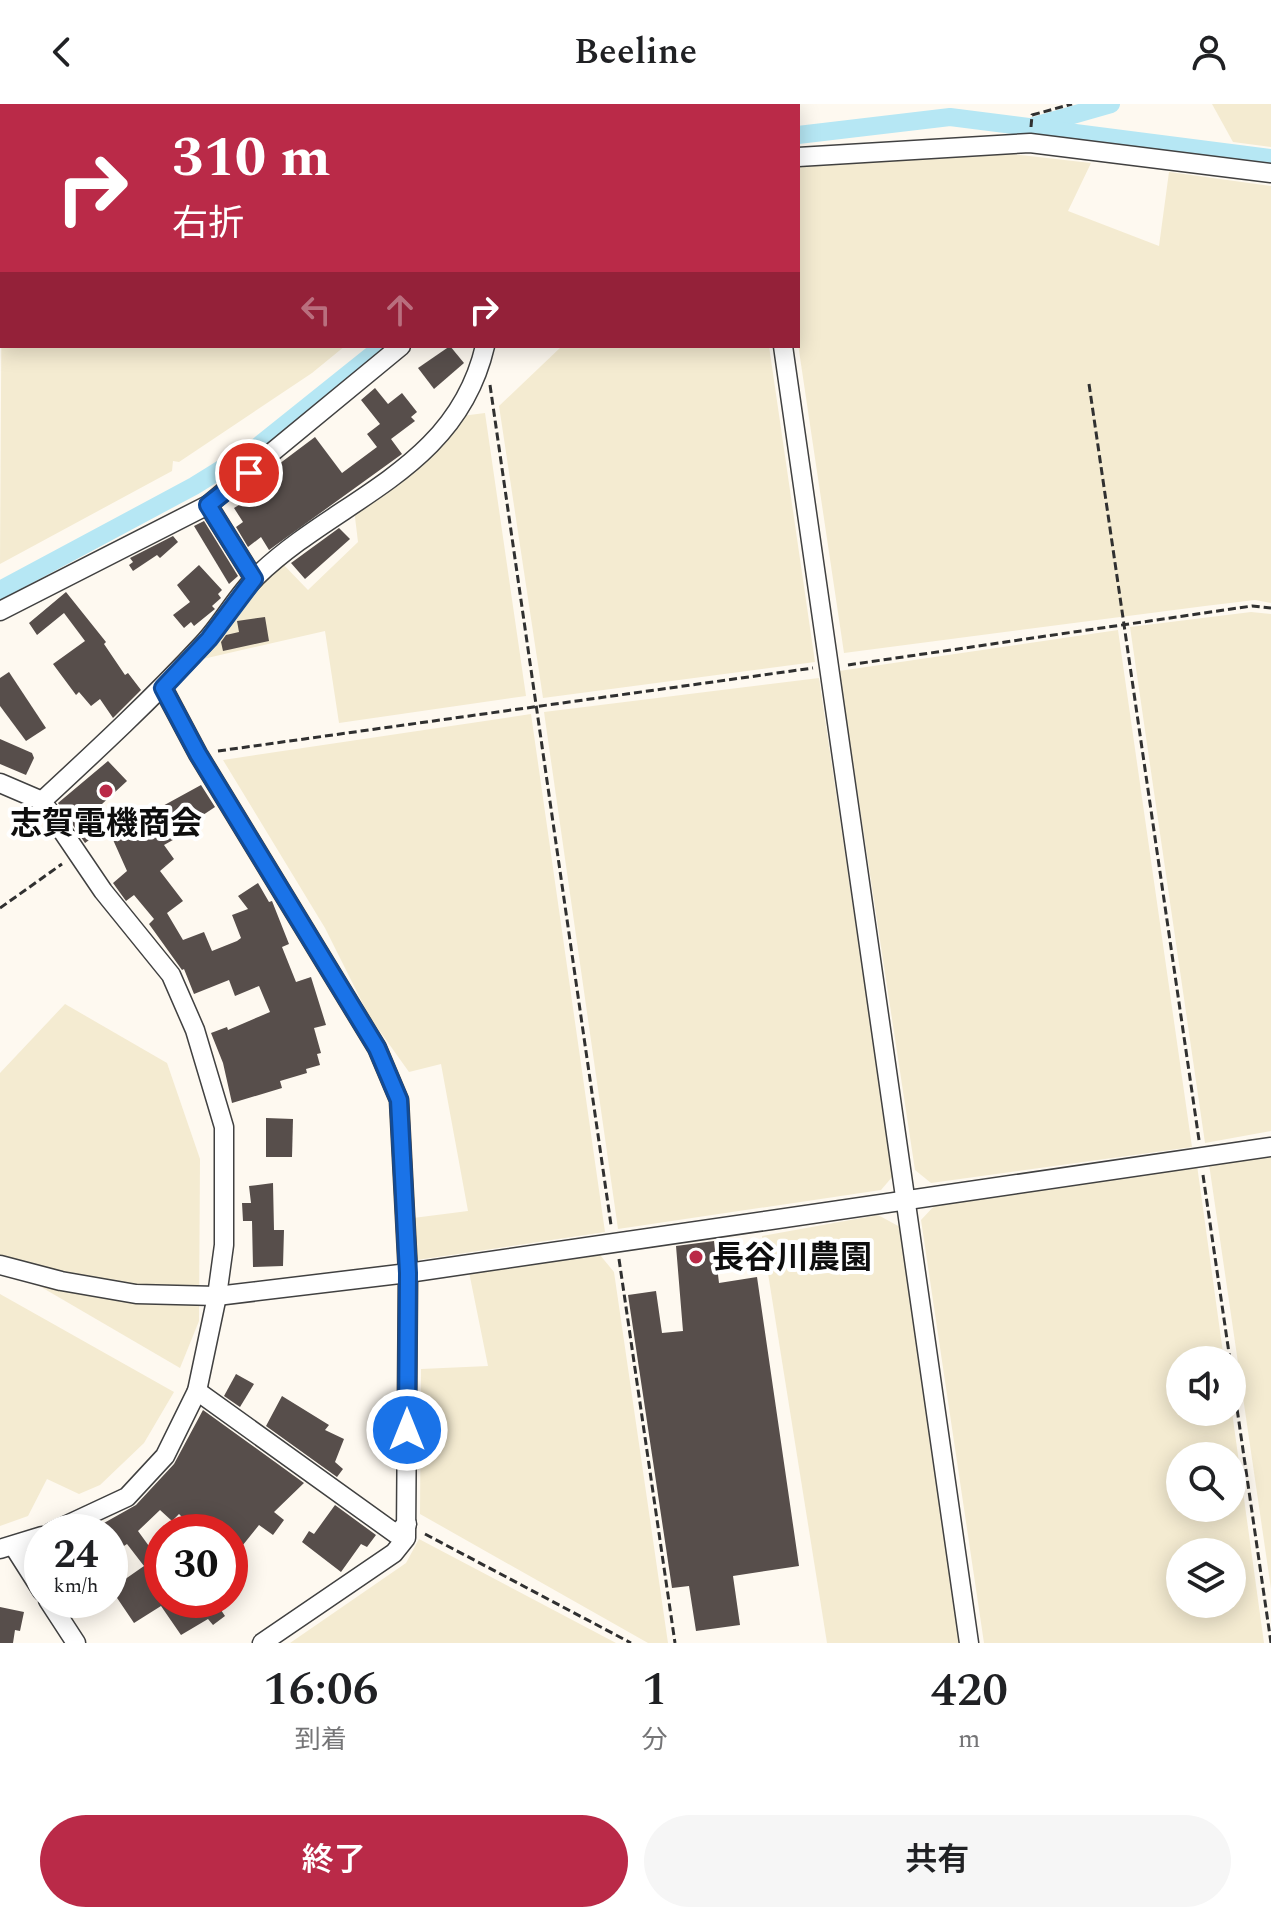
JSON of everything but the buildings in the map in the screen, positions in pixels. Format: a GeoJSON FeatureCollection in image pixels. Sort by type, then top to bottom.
{"type":"FeatureCollection","features":[{"type":"Feature","properties":{"kind":"street"},"geometry":{"type":"LineString","coordinates":[[800,157],[1030,143],[1271,173]]}},
{"type":"Feature","properties":{"kind":"street"},"geometry":{"type":"LineString","coordinates":[[0,611],[208,505],[399,348]]}},
{"type":"Feature","properties":{"kind":"street"},"geometry":{"type":"LineString","coordinates":[[42,801],[163,688],[209,639],[254,579],[284,552],[394,478],[434,441],[464,402],[486,348]]}},
{"type":"Feature","properties":{"kind":"street"},"geometry":{"type":"LineString","coordinates":[[783,348],[969,1643]]}},
{"type":"Feature","properties":{"kind":"street"},"geometry":{"type":"LineString","coordinates":[[208,505],[254,579]]}},
{"type":"Feature","properties":{"kind":"street"},"geometry":{"type":"LineString","coordinates":[[163,688],[198,754],[377,1048],[399,1100],[408,1273],[406,1538],[394,1553],[262,1643]]}},
{"type":"Feature","properties":{"kind":"street"},"geometry":{"type":"LineString","coordinates":[[0,783],[42,801],[77,854],[171,975],[195,1030],[224,1127],[224,1245],[197,1391],[165,1456],[127,1497],[91,1514]]}},
{"type":"Feature","properties":{"kind":"street"},"geometry":{"type":"LineString","coordinates":[[0,1265],[61,1281],[136,1294],[217,1296],[408,1273],[1271,1147]]}},
{"type":"Feature","properties":{"kind":"street"},"geometry":{"type":"LineString","coordinates":[[197,1391],[396,1534],[407,1524]]}},
{"type":"Feature","properties":{"kind":"street"},"geometry":{"type":"LineString","coordinates":[[7,1548],[24,1569]]}},
{"type":"Feature","properties":{"kind":"street"},"geometry":{"type":"LineString","coordinates":[[60,1618],[76,1643]]}},
{"type":"Feature","properties":{"kind":"path"},"geometry":{"type":"LineString","coordinates":[[1032,121],[1032,115],[1072,104]]}},
{"type":"Feature","properties":{"kind":"path"},"geometry":{"type":"LineString","coordinates":[[486,348],[613,1242],[621,1264],[675,1643]]}},
{"type":"Feature","properties":{"kind":"path"},"geometry":{"type":"LineString","coordinates":[[1089,384],[1228,1346]]}},
{"type":"Feature","properties":{"kind":"path"},"geometry":{"type":"LineString","coordinates":[[198,754],[1252,606],[1271,608]]}},
{"type":"Feature","properties":{"kind":"path"},"geometry":{"type":"LineString","coordinates":[[0,908],[77,854]]}},
{"type":"Feature","properties":{"kind":"path"},"geometry":{"type":"LineString","coordinates":[[1240,1426],[1271,1643]]}},
{"type":"Feature","properties":{"kind":"path"},"geometry":{"type":"LineString","coordinates":[[407,1524],[631,1643]]}},
{"type":"Feature","properties":{"kind":"shaded area"},"geometry":{"type":"Polygon","coordinates":[[[1212,104],[1271,104],[1271,147],[1233,142],[1212,104]]]}},
{"type":"Feature","properties":{"kind":"shaded area"},"geometry":{"type":"Polygon","coordinates":[[[986,151],[1091,163],[1068,211],[1159,246],[1169,172],[1271,186],[1271,603],[1255,600],[844,653],[799,348],[800,164],[986,151]]]}},
{"type":"Feature","properties":{"kind":"shaded area"},"geometry":{"type":"Polygon","coordinates":[[[1,348],[343,348],[312,373],[179,462],[173,461],[172,471],[0,564],[1,348]]]}},
{"type":"Feature","properties":{"kind":"shaded area"},"geometry":{"type":"Polygon","coordinates":[[[560,348],[769,348],[815,662],[543,698],[499,406],[560,348]]]}},
{"type":"Feature","properties":{"kind":"shaded area"},"geometry":{"type":"Polygon","coordinates":[[[485,413],[526,696],[339,723],[325,631],[194,661],[280,561],[308,590],[358,542],[354,509],[454,417],[485,413]]]}},
{"type":"Feature","properties":{"kind":"shaded area"},"geometry":{"type":"Polygon","coordinates":[[[1251,612],[1271,614],[1271,1131],[1205,1143],[1130,627],[1251,612]]]}},
{"type":"Feature","properties":{"kind":"shaded area"},"geometry":{"type":"Polygon","coordinates":[[[1118,630],[1192,1147],[931,1183],[915,1170],[839,671],[1118,630]]]}},
{"type":"Feature","properties":{"kind":"shaded area"},"geometry":{"type":"Polygon","coordinates":[[[819,678],[893,1176],[881,1190],[618,1229],[544,712],[819,678]]]}},
{"type":"Feature","properties":{"kind":"shaded area"},"geometry":{"type":"Polygon","coordinates":[[[531,714],[605,1232],[417,1260],[413,1218],[468,1211],[441,1064],[409,1072],[369,1016],[325,928],[223,760],[531,714]]]}},
{"type":"Feature","properties":{"kind":"shaded area"},"geometry":{"type":"Polygon","coordinates":[[[65,1004],[167,1063],[200,1159],[199,1321],[180,1368],[0,1263],[0,1073],[65,1004]]]}},
{"type":"Feature","properties":{"kind":"shaded area"},"geometry":{"type":"Polygon","coordinates":[[[1271,1157],[1271,1589],[1246,1418],[1246,1346],[1236,1346],[1209,1164],[1271,1157]]]}},
{"type":"Feature","properties":{"kind":"shaded area"},"geometry":{"type":"Polygon","coordinates":[[[1197,1165],[1222,1346],[1166,1346],[1166,1426],[1234,1426],[1236,1442],[1166,1442],[1166,1522],[1246,1522],[1246,1513],[1264,1643],[984,1643],[921,1220],[935,1205],[1197,1165]]]}},
{"type":"Feature","properties":{"kind":"shaded area"},"geometry":{"type":"Polygon","coordinates":[[[878,1215],[900,1227],[960,1643],[827,1643],[762,1236],[878,1215]]]}},
{"type":"Feature","properties":{"kind":"shaded area"},"geometry":{"type":"Polygon","coordinates":[[[600,1255],[614,1272],[668,1643],[648,1643],[420,1514],[421,1369],[488,1366],[469,1272],[600,1255]]]}},
{"type":"Feature","properties":{"kind":"shaded area"},"geometry":{"type":"Polygon","coordinates":[[[0,1294],[174,1392],[144,1443],[100,1485],[79,1494],[47,1479],[29,1514],[0,1526],[0,1294]]]}},
{"type":"Feature","properties":{"kind":"shaded area"},"geometry":{"type":"Polygon","coordinates":[[[419,1539],[616,1643],[290,1643],[406,1563],[419,1539]]]}},
{"type":"Feature","properties":{"kind":"waterway"},"geometry":{"type":"LineString","coordinates":[[1034,126],[1111,104]]}},
{"type":"Feature","properties":{"kind":"waterway"},"geometry":{"type":"LineString","coordinates":[[800,135],[950,117],[1271,158]]}},
{"type":"Feature","properties":{"kind":"waterway"},"geometry":{"type":"LineString","coordinates":[[0,590],[194,486],[257,447],[381,348]]}},
{"type":"Feature","properties":{"kind":"place","name":"志賀電機商会"},"geometry":{"type":"Point","coordinates":[106,791]}},
{"type":"Feature","properties":{"kind":"place","name":"長谷川農園"},"geometry":{"type":"Point","coordinates":[696,1257]}},
{"type":"Feature","properties":{"kind":"route"},"geometry":{"type":"LineString","coordinates":[[249,473],[208,505],[254,579],[209,639],[163,688],[198,754],[377,1048],[399,1100],[408,1273],[407,1430]]}}]}
